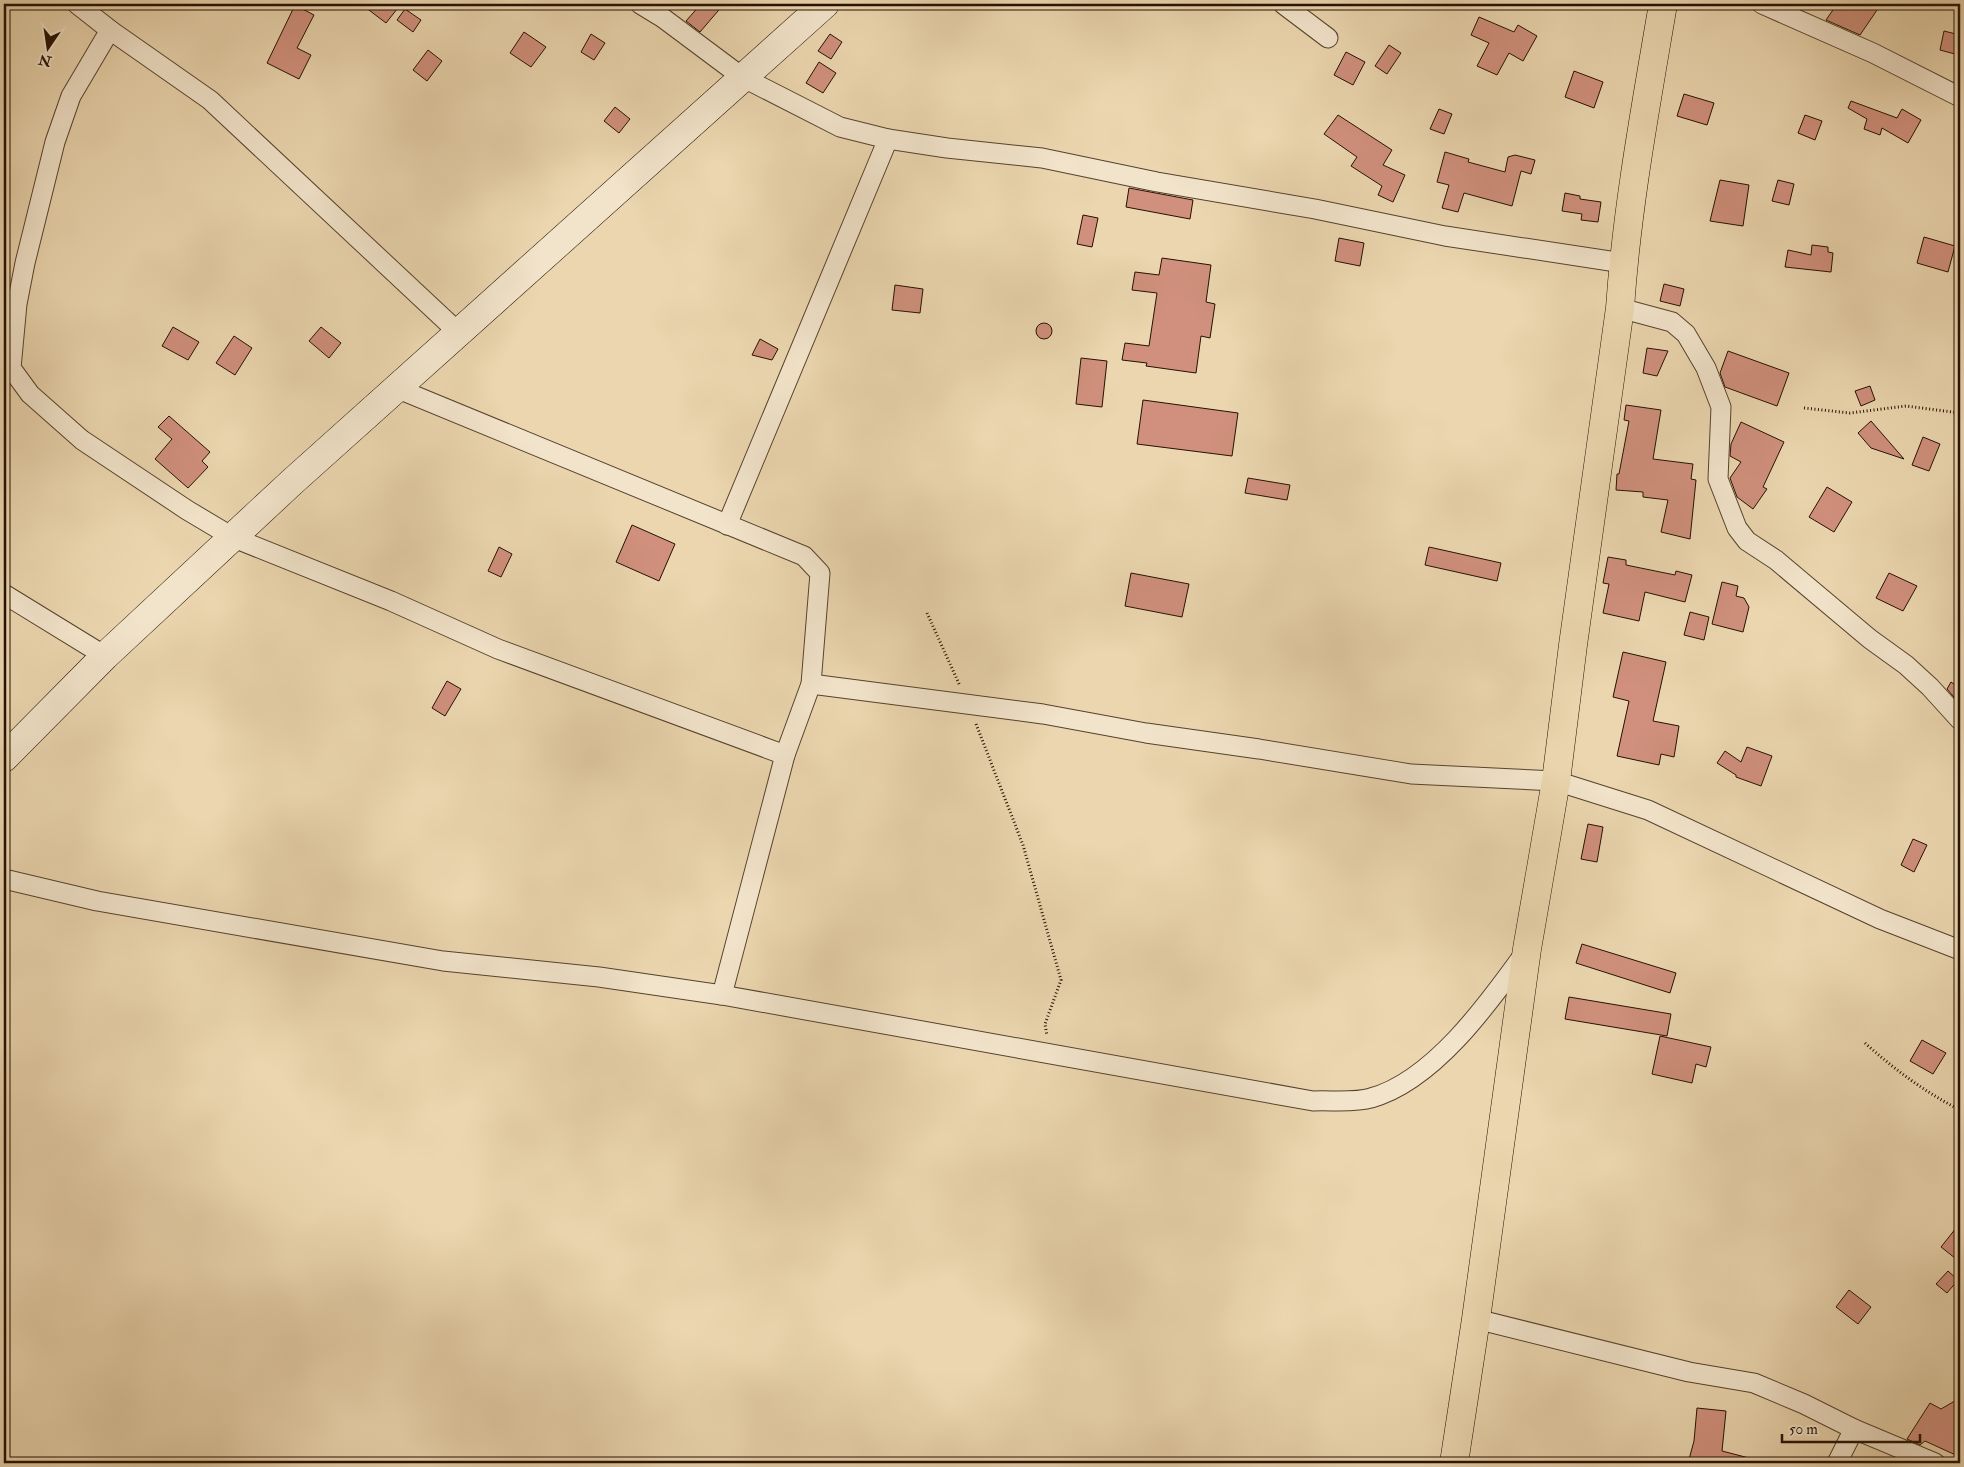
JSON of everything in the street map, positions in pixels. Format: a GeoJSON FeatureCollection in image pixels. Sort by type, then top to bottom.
{"type":"FeatureCollection","features":[{"type":"Feature","properties":{"kind":"main road"},"geometry":{"type":"LineString","coordinates":[[1454,1463],[1476,1319],[1527,949],[1556,781],[1574,636],[1620,308],[1623,263],[1644,117],[1663,4]]}},
{"type":"Feature","properties":{"kind":"street"},"geometry":{"type":"LineString","coordinates":[[77,4],[110,30],[210,100],[458,333]]}},
{"type":"Feature","properties":{"kind":"street"},"geometry":{"type":"LineString","coordinates":[[640,4],[663,18],[742,77],[840,127],[888,139],[947,148],[1042,158],[1157,182],[1315,210],[1445,236],[1623,263]]}},
{"type":"Feature","properties":{"kind":"street"},"geometry":{"type":"LineString","coordinates":[[4,758],[106,656],[292,482],[825,4]]}},
{"type":"Feature","properties":{"kind":"street"},"geometry":{"type":"LineString","coordinates":[[1283,4],[1328,38]]}},
{"type":"Feature","properties":{"kind":"street"},"geometry":{"type":"LineString","coordinates":[[1762,4],[1873,53],[1960,98]]}},
{"type":"Feature","properties":{"kind":"street"},"geometry":{"type":"LineString","coordinates":[[110,30],[71,96],[55,142],[10,302],[11,368],[30,394],[82,440],[187,510],[234,538],[391,600],[498,649],[785,754]]}},
{"type":"Feature","properties":{"kind":"street"},"geometry":{"type":"LineString","coordinates":[[728,525],[888,139]]}},
{"type":"Feature","properties":{"kind":"street"},"geometry":{"type":"LineString","coordinates":[[1620,308],[1672,322],[1686,334],[1706,368],[1721,407],[1718,479],[1736,528],[1747,541],[1776,560],[1870,639],[1906,665],[1930,686],[1960,720]]}},
{"type":"Feature","properties":{"kind":"street"},"geometry":{"type":"LineString","coordinates":[[396,388],[804,556],[820,573],[811,684],[785,754],[722,995]]}},
{"type":"Feature","properties":{"kind":"street"},"geometry":{"type":"LineString","coordinates":[[4,594],[106,656]]}},
{"type":"Feature","properties":{"kind":"street"},"geometry":{"type":"LineString","coordinates":[[811,684],[1043,714],[1146,733],[1411,774],[1556,781],[1648,810],[1880,919],[1960,950]]}},
{"type":"Feature","properties":{"kind":"street"},"geometry":{"type":"LineString","coordinates":[[4,879],[96,901],[444,961],[599,977],[722,995],[1314,1101],[1369,1099],[1399,1088],[1460,1036],[1490,1001],[1527,949]]}},
{"type":"Feature","properties":{"kind":"street"},"geometry":{"type":"LineString","coordinates":[[1476,1319],[1689,1372],[1754,1383],[1804,1404],[1854,1429],[1935,1463]]}},
{"type":"Feature","properties":{"kind":"street"},"geometry":{"type":"LineString","coordinates":[[1837,1463],[1854,1429]]}},
{"type":"Feature","properties":{"kind":"path"},"geometry":{"type":"LineString","coordinates":[[1804,408],[1850,413],[1906,406],[1960,412]]}},
{"type":"Feature","properties":{"kind":"path"},"geometry":{"type":"LineString","coordinates":[[927,613],[968,703],[1023,845],[1060,980],[1045,1024],[1050,1054]]}},
{"type":"Feature","properties":{"kind":"path"},"geometry":{"type":"LineString","coordinates":[[1865,1043],[1899,1073],[1960,1110]]}},
{"type":"Feature","properties":{"kind":"building"},"geometry":{"type":"Polygon","coordinates":[[[361,4],[401,4],[386,23],[361,4]]]}},
{"type":"Feature","properties":{"kind":"building"},"geometry":{"type":"Polygon","coordinates":[[[701,4],[724,4],[700,32],[686,21],[701,4]]]}},
{"type":"Feature","properties":{"kind":"building"},"geometry":{"type":"Polygon","coordinates":[[[1837,4],[1868,4],[1877,10],[1860,35],[1826,20],[1837,4]]]}},
{"type":"Feature","properties":{"kind":"building"},"geometry":{"type":"Polygon","coordinates":[[[295,5],[314,15],[297,48],[311,55],[299,79],[267,63],[295,5]]]}},
{"type":"Feature","properties":{"kind":"building"},"geometry":{"type":"Polygon","coordinates":[[[405,9],[421,20],[413,32],[397,20],[405,9]]]}},
{"type":"Feature","properties":{"kind":"building"},"geometry":{"type":"Polygon","coordinates":[[[1479,17],[1514,32],[1518,25],[1537,36],[1523,61],[1509,53],[1497,75],[1477,66],[1489,43],[1471,35],[1479,17]]]}},
{"type":"Feature","properties":{"kind":"building"},"geometry":{"type":"Polygon","coordinates":[[[1944,31],[1960,35],[1955,54],[1940,50],[1944,31]]]}},
{"type":"Feature","properties":{"kind":"building"},"geometry":{"type":"Polygon","coordinates":[[[524,32],[546,47],[531,67],[510,53],[524,32]]]}},
{"type":"Feature","properties":{"kind":"building"},"geometry":{"type":"Polygon","coordinates":[[[591,34],[605,43],[594,60],[581,52],[591,34]]]}},
{"type":"Feature","properties":{"kind":"building"},"geometry":{"type":"Polygon","coordinates":[[[830,34],[842,42],[831,59],[818,51],[830,34]]]}},
{"type":"Feature","properties":{"kind":"building"},"geometry":{"type":"Polygon","coordinates":[[[1389,45],[1401,53],[1387,74],[1375,66],[1389,45]]]}},
{"type":"Feature","properties":{"kind":"building"},"geometry":{"type":"Polygon","coordinates":[[[428,50],[442,61],[427,81],[413,70],[428,50]]]}},
{"type":"Feature","properties":{"kind":"building"},"geometry":{"type":"Polygon","coordinates":[[[1346,52],[1365,62],[1353,85],[1334,75],[1346,52]]]}},
{"type":"Feature","properties":{"kind":"building"},"geometry":{"type":"Polygon","coordinates":[[[819,62],[836,73],[823,93],[806,83],[819,62]]]}},
{"type":"Feature","properties":{"kind":"building"},"geometry":{"type":"Polygon","coordinates":[[[1574,71],[1603,82],[1594,108],[1565,97],[1574,71]]]}},
{"type":"Feature","properties":{"kind":"building"},"geometry":{"type":"Polygon","coordinates":[[[1684,94],[1714,103],[1707,125],[1677,116],[1684,94]]]}},
{"type":"Feature","properties":{"kind":"building"},"geometry":{"type":"Polygon","coordinates":[[[1851,101],[1897,118],[1902,109],[1921,120],[1908,143],[1882,128],[1880,135],[1864,129],[1867,119],[1848,108],[1851,101]]]}},
{"type":"Feature","properties":{"kind":"building"},"geometry":{"type":"Polygon","coordinates":[[[615,107],[630,119],[619,133],[604,121],[615,107]]]}},
{"type":"Feature","properties":{"kind":"building"},"geometry":{"type":"Polygon","coordinates":[[[1439,109],[1452,114],[1444,134],[1430,129],[1439,109]]]}},
{"type":"Feature","properties":{"kind":"building"},"geometry":{"type":"Polygon","coordinates":[[[1338,115],[1392,150],[1383,165],[1405,175],[1393,202],[1378,195],[1382,186],[1351,166],[1357,157],[1324,134],[1338,115]]]}},
{"type":"Feature","properties":{"kind":"building"},"geometry":{"type":"Polygon","coordinates":[[[1805,115],[1822,121],[1815,140],[1798,133],[1805,115]]]}},
{"type":"Feature","properties":{"kind":"building"},"geometry":{"type":"Polygon","coordinates":[[[1445,152],[1469,159],[1468,162],[1505,172],[1508,157],[1515,155],[1535,160],[1531,174],[1521,171],[1512,206],[1464,193],[1458,212],[1442,208],[1449,185],[1437,182],[1445,152]]]}},
{"type":"Feature","properties":{"kind":"building"},"geometry":{"type":"Polygon","coordinates":[[[1720,180],[1749,185],[1743,226],[1710,221],[1720,180]]]}},
{"type":"Feature","properties":{"kind":"building"},"geometry":{"type":"Polygon","coordinates":[[[1778,180],[1794,184],[1789,205],[1772,201],[1778,180]]]}},
{"type":"Feature","properties":{"kind":"building"},"geometry":{"type":"Polygon","coordinates":[[[1129,188],[1193,200],[1190,219],[1126,207],[1129,188]]]}},
{"type":"Feature","properties":{"kind":"building"},"geometry":{"type":"Polygon","coordinates":[[[1565,193],[1580,196],[1580,199],[1601,202],[1598,222],[1581,220],[1582,214],[1562,211],[1565,193]]]}},
{"type":"Feature","properties":{"kind":"building"},"geometry":{"type":"Polygon","coordinates":[[[1083,215],[1098,218],[1092,247],[1077,244],[1083,215]]]}},
{"type":"Feature","properties":{"kind":"building"},"geometry":{"type":"Polygon","coordinates":[[[1924,237],[1955,246],[1948,272],[1917,263],[1924,237]]]}},
{"type":"Feature","properties":{"kind":"building"},"geometry":{"type":"Polygon","coordinates":[[[1339,238],[1364,243],[1360,266],[1335,261],[1339,238]]]}},
{"type":"Feature","properties":{"kind":"building"},"geometry":{"type":"Polygon","coordinates":[[[1812,245],[1828,247],[1828,252],[1833,253],[1831,272],[1785,267],[1788,250],[1811,255],[1812,245]]]}},
{"type":"Feature","properties":{"kind":"building"},"geometry":{"type":"Polygon","coordinates":[[[1162,258],[1211,265],[1206,302],[1215,304],[1210,338],[1201,336],[1196,373],[1146,366],[1147,363],[1122,360],[1125,343],[1149,346],[1157,293],[1132,290],[1135,272],[1159,275],[1162,258]]]}},
{"type":"Feature","properties":{"kind":"building"},"geometry":{"type":"Polygon","coordinates":[[[1664,284],[1684,289],[1680,306],[1660,301],[1664,284]]]}},
{"type":"Feature","properties":{"kind":"building"},"geometry":{"type":"Polygon","coordinates":[[[895,285],[923,289],[920,313],[892,310],[895,285]]]}},
{"type":"Feature","properties":{"kind":"building"},"geometry":{"type":"Polygon","coordinates":[[[1041,323],[1047,323],[1052,328],[1050,337],[1041,339],[1036,334],[1036,328],[1041,323]]]}},
{"type":"Feature","properties":{"kind":"building"},"geometry":{"type":"Polygon","coordinates":[[[173,327],[199,342],[188,360],[162,346],[173,327]]]}},
{"type":"Feature","properties":{"kind":"building"},"geometry":{"type":"Polygon","coordinates":[[[321,327],[341,343],[329,358],[309,341],[321,327]]]}},
{"type":"Feature","properties":{"kind":"building"},"geometry":{"type":"Polygon","coordinates":[[[234,336],[252,348],[235,375],[216,363],[234,336]]]}},
{"type":"Feature","properties":{"kind":"building"},"geometry":{"type":"Polygon","coordinates":[[[760,339],[778,349],[772,360],[752,355],[760,339]]]}},
{"type":"Feature","properties":{"kind":"building"},"geometry":{"type":"Polygon","coordinates":[[[1647,348],[1668,351],[1657,376],[1643,373],[1647,348]]]}},
{"type":"Feature","properties":{"kind":"building"},"geometry":{"type":"Polygon","coordinates":[[[1728,351],[1789,373],[1777,406],[1725,387],[1720,373],[1728,351]]]}},
{"type":"Feature","properties":{"kind":"building"},"geometry":{"type":"Polygon","coordinates":[[[1081,358],[1107,361],[1102,407],[1076,404],[1081,358]]]}},
{"type":"Feature","properties":{"kind":"building"},"geometry":{"type":"Polygon","coordinates":[[[1870,386],[1875,400],[1861,406],[1855,391],[1870,386]]]}},
{"type":"Feature","properties":{"kind":"building"},"geometry":{"type":"Polygon","coordinates":[[[1143,400],[1238,413],[1232,456],[1137,444],[1143,400]]]}},
{"type":"Feature","properties":{"kind":"building"},"geometry":{"type":"Polygon","coordinates":[[[1626,405],[1661,410],[1653,459],[1693,464],[1691,479],[1696,480],[1690,539],[1661,532],[1668,500],[1643,497],[1643,492],[1616,490],[1617,474],[1619,474],[1629,421],[1624,420],[1626,405]]]}},
{"type":"Feature","properties":{"kind":"building"},"geometry":{"type":"Polygon","coordinates":[[[169,416],[210,452],[202,461],[208,467],[188,488],[155,459],[172,439],[158,427],[169,416]]]}},
{"type":"Feature","properties":{"kind":"building"},"geometry":{"type":"Polygon","coordinates":[[[1871,421],[1904,459],[1871,448],[1858,433],[1871,421]]]}},
{"type":"Feature","properties":{"kind":"building"},"geometry":{"type":"Polygon","coordinates":[[[1741,422],[1784,442],[1763,487],[1767,489],[1753,509],[1737,497],[1730,478],[1741,462],[1730,456],[1731,444],[1741,422]]]}},
{"type":"Feature","properties":{"kind":"building"},"geometry":{"type":"Polygon","coordinates":[[[1923,437],[1940,444],[1929,471],[1912,465],[1923,437]]]}},
{"type":"Feature","properties":{"kind":"building"},"geometry":{"type":"Polygon","coordinates":[[[1248,478],[1290,485],[1287,500],[1245,493],[1248,478]]]}},
{"type":"Feature","properties":{"kind":"building"},"geometry":{"type":"Polygon","coordinates":[[[1827,487],[1852,502],[1834,532],[1809,517],[1827,487]]]}},
{"type":"Feature","properties":{"kind":"building"},"geometry":{"type":"Polygon","coordinates":[[[632,525],[675,544],[659,581],[616,562],[632,525]]]}},
{"type":"Feature","properties":{"kind":"building"},"geometry":{"type":"Polygon","coordinates":[[[499,547],[512,554],[501,577],[488,571],[499,547]]]}},
{"type":"Feature","properties":{"kind":"building"},"geometry":{"type":"Polygon","coordinates":[[[1429,547],[1501,563],[1497,581],[1425,565],[1429,547]]]}},
{"type":"Feature","properties":{"kind":"building"},"geometry":{"type":"Polygon","coordinates":[[[1608,557],[1626,560],[1626,565],[1675,575],[1676,571],[1692,575],[1685,602],[1645,592],[1639,621],[1603,613],[1609,584],[1603,583],[1608,557]]]}},
{"type":"Feature","properties":{"kind":"building"},"geometry":{"type":"Polygon","coordinates":[[[1131,573],[1189,584],[1182,617],[1125,606],[1131,573]]]}},
{"type":"Feature","properties":{"kind":"building"},"geometry":{"type":"Polygon","coordinates":[[[1889,573],[1917,586],[1903,611],[1876,598],[1889,573]]]}},
{"type":"Feature","properties":{"kind":"building"},"geometry":{"type":"Polygon","coordinates":[[[1722,582],[1738,586],[1736,596],[1744,598],[1749,607],[1743,632],[1712,624],[1722,582]]]}},
{"type":"Feature","properties":{"kind":"building"},"geometry":{"type":"Polygon","coordinates":[[[1690,612],[1709,617],[1704,640],[1684,635],[1690,612]]]}},
{"type":"Feature","properties":{"kind":"building"},"geometry":{"type":"Polygon","coordinates":[[[1623,652],[1666,662],[1653,721],[1679,726],[1674,757],[1661,754],[1659,765],[1617,756],[1629,701],[1613,697],[1623,652]]]}},
{"type":"Feature","properties":{"kind":"building"},"geometry":{"type":"Polygon","coordinates":[[[447,681],[461,689],[445,716],[432,708],[447,681]]]}},
{"type":"Feature","properties":{"kind":"building"},"geometry":{"type":"Polygon","coordinates":[[[1951,682],[1960,688],[1960,704],[1947,689],[1951,682]]]}},
{"type":"Feature","properties":{"kind":"building"},"geometry":{"type":"Polygon","coordinates":[[[1747,747],[1772,756],[1761,786],[1736,777],[1736,775],[1717,763],[1725,751],[1741,762],[1747,747]]]}},
{"type":"Feature","properties":{"kind":"building"},"geometry":{"type":"Polygon","coordinates":[[[1588,824],[1603,827],[1597,862],[1581,859],[1588,824]]]}},
{"type":"Feature","properties":{"kind":"building"},"geometry":{"type":"Polygon","coordinates":[[[1913,839],[1927,845],[1914,872],[1901,865],[1913,839]]]}},
{"type":"Feature","properties":{"kind":"building"},"geometry":{"type":"Polygon","coordinates":[[[1582,944],[1676,973],[1670,993],[1576,963],[1582,944]]]}},
{"type":"Feature","properties":{"kind":"building"},"geometry":{"type":"Polygon","coordinates":[[[1569,997],[1671,1014],[1667,1036],[1565,1019],[1569,997]]]}},
{"type":"Feature","properties":{"kind":"building"},"geometry":{"type":"Polygon","coordinates":[[[1660,1036],[1711,1047],[1706,1067],[1696,1064],[1692,1083],[1652,1074],[1660,1036]]]}},
{"type":"Feature","properties":{"kind":"building"},"geometry":{"type":"Polygon","coordinates":[[[1922,1040],[1946,1053],[1933,1074],[1910,1061],[1922,1040]]]}},
{"type":"Feature","properties":{"kind":"building"},"geometry":{"type":"Polygon","coordinates":[[[1960,1223],[1960,1262],[1941,1247],[1960,1223]]]}},
{"type":"Feature","properties":{"kind":"building"},"geometry":{"type":"Polygon","coordinates":[[[1948,1271],[1958,1280],[1947,1293],[1936,1284],[1948,1271]]]}},
{"type":"Feature","properties":{"kind":"building"},"geometry":{"type":"Polygon","coordinates":[[[1849,1290],[1871,1307],[1858,1324],[1836,1307],[1849,1290]]]}},
{"type":"Feature","properties":{"kind":"building"},"geometry":{"type":"Polygon","coordinates":[[[1960,1398],[1960,1457],[1925,1441],[1920,1445],[1907,1439],[1930,1403],[1941,1409],[1960,1398]]]}},
{"type":"Feature","properties":{"kind":"building"},"geometry":{"type":"Polygon","coordinates":[[[1697,1408],[1726,1411],[1722,1451],[1749,1458],[1749,1463],[1688,1463],[1694,1441],[1697,1408]]]}}]}
